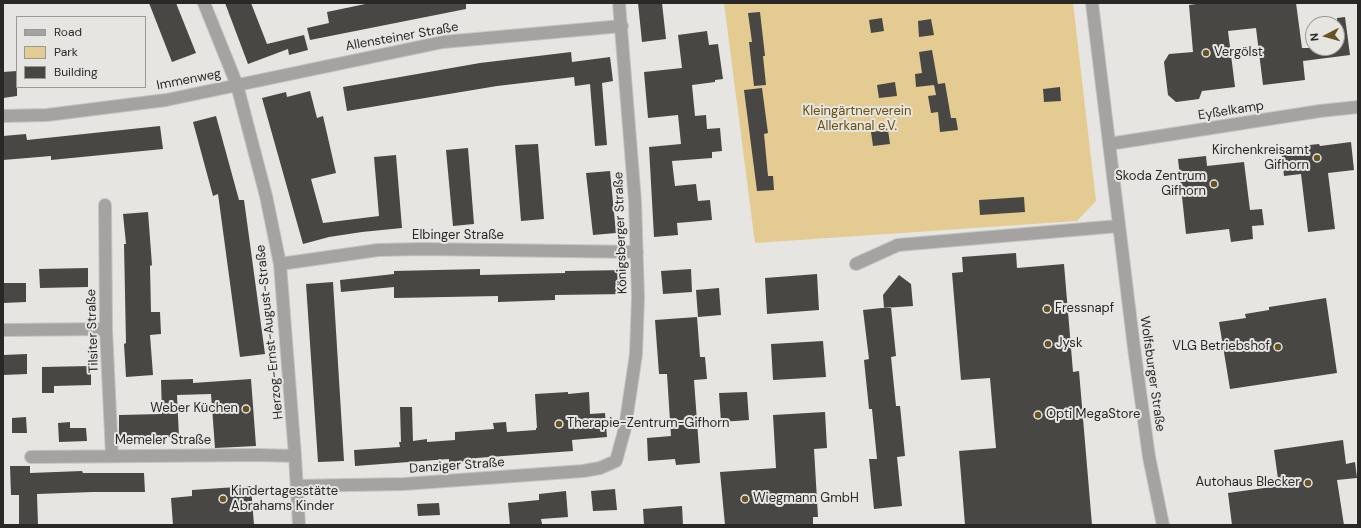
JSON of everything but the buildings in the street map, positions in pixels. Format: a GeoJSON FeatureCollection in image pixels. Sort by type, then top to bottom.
{"type":"FeatureCollection","features":[{"type":"Feature","properties":{"kind":"street","name":"Herzog-Ernst-August-Straße"},"geometry":{"type":"LineString","coordinates":[[204,3],[237,84],[266,196],[280,264],[299,525]]}},
{"type":"Feature","properties":{"kind":"street","name":"Königsberger Straße"},"geometry":{"type":"LineString","coordinates":[[616,461],[625,428],[636,354],[637,252],[622,26],[619,3]]}},
{"type":"Feature","properties":{"kind":"street","name":"Wolfsburger Straße"},"geometry":{"type":"LineString","coordinates":[[1092,3],[1134,348],[1149,457],[1162,523]]}},
{"type":"Feature","properties":{"kind":"street","name":"Allensteiner Straße"},"geometry":{"type":"LineString","coordinates":[[237,84],[443,42],[622,26]]}},
{"type":"Feature","properties":{"kind":"street","name":"Immenweg"},"geometry":{"type":"LineString","coordinates":[[3,116],[47,115],[166,100],[237,84]]}},
{"type":"Feature","properties":{"kind":"street","name":"Eyßelkamp"},"geometry":{"type":"LineString","coordinates":[[1109,144],[1320,111],[1358,107]]}},
{"type":"Feature","properties":{"kind":"street","name":"Tilsiter Straße"},"geometry":{"type":"LineString","coordinates":[[104,205],[106,329],[112,456]]}},
{"type":"Feature","properties":{"kind":"street"},"geometry":{"type":"LineString","coordinates":[[856,264],[898,245],[1119,226]]}},
{"type":"Feature","properties":{"kind":"street","name":"Elbinger Straße"},"geometry":{"type":"LineString","coordinates":[[280,264],[378,250],[422,249],[637,252]]}},
{"type":"Feature","properties":{"kind":"street"},"geometry":{"type":"LineString","coordinates":[[3,330],[106,329]]}},
{"type":"Feature","properties":{"kind":"street","name":"Memeler Straße"},"geometry":{"type":"LineString","coordinates":[[31,457],[295,456]]}},
{"type":"Feature","properties":{"kind":"street","name":"Danziger Straße"},"geometry":{"type":"LineString","coordinates":[[297,486],[404,484],[583,471],[600,468],[616,461]]}},
{"type":"Feature","properties":{"kind":"green space","name":"Kleingärtnerverein Allerkanal e.V."},"geometry":{"type":"Polygon","coordinates":[[[724,3],[1073,3],[1096,201],[1077,221],[755,243],[724,3]]]}},
{"type":"Feature","properties":{"kind":"place","name":"Vergölst"},"geometry":{"type":"Point","coordinates":[1206,53]}},
{"type":"Feature","properties":{"kind":"place","name":"Kirchenkreisamt Gifhorn"},"geometry":{"type":"Point","coordinates":[1317,158]}},
{"type":"Feature","properties":{"kind":"place","name":"Skoda Zentrum Gifhorn"},"geometry":{"type":"Point","coordinates":[1214,184]}},
{"type":"Feature","properties":{"kind":"place","name":"Fressnapf"},"geometry":{"type":"Point","coordinates":[1047,309]}},
{"type":"Feature","properties":{"kind":"place","name":"Jysk"},"geometry":{"type":"Point","coordinates":[1048,344]}},
{"type":"Feature","properties":{"kind":"place","name":"VLG Betriebshof"},"geometry":{"type":"Point","coordinates":[1278,347]}},
{"type":"Feature","properties":{"kind":"place","name":"Weber Küchen"},"geometry":{"type":"Point","coordinates":[246,409]}},
{"type":"Feature","properties":{"kind":"place","name":"Opti MegaStore"},"geometry":{"type":"Point","coordinates":[1038,415]}},
{"type":"Feature","properties":{"kind":"place","name":"Therapie-Zentrum-Gifhorn"},"geometry":{"type":"Point","coordinates":[559,424]}},
{"type":"Feature","properties":{"kind":"place","name":"Autohaus Blecker"},"geometry":{"type":"Point","coordinates":[1308,483]}},
{"type":"Feature","properties":{"kind":"place","name":"Kindertagesstätte Abrahams Kinder"},"geometry":{"type":"Point","coordinates":[223,499]}},
{"type":"Feature","properties":{"kind":"place","name":"Wiegmann GmbH"},"geometry":{"type":"Point","coordinates":[745,499]}}]}
